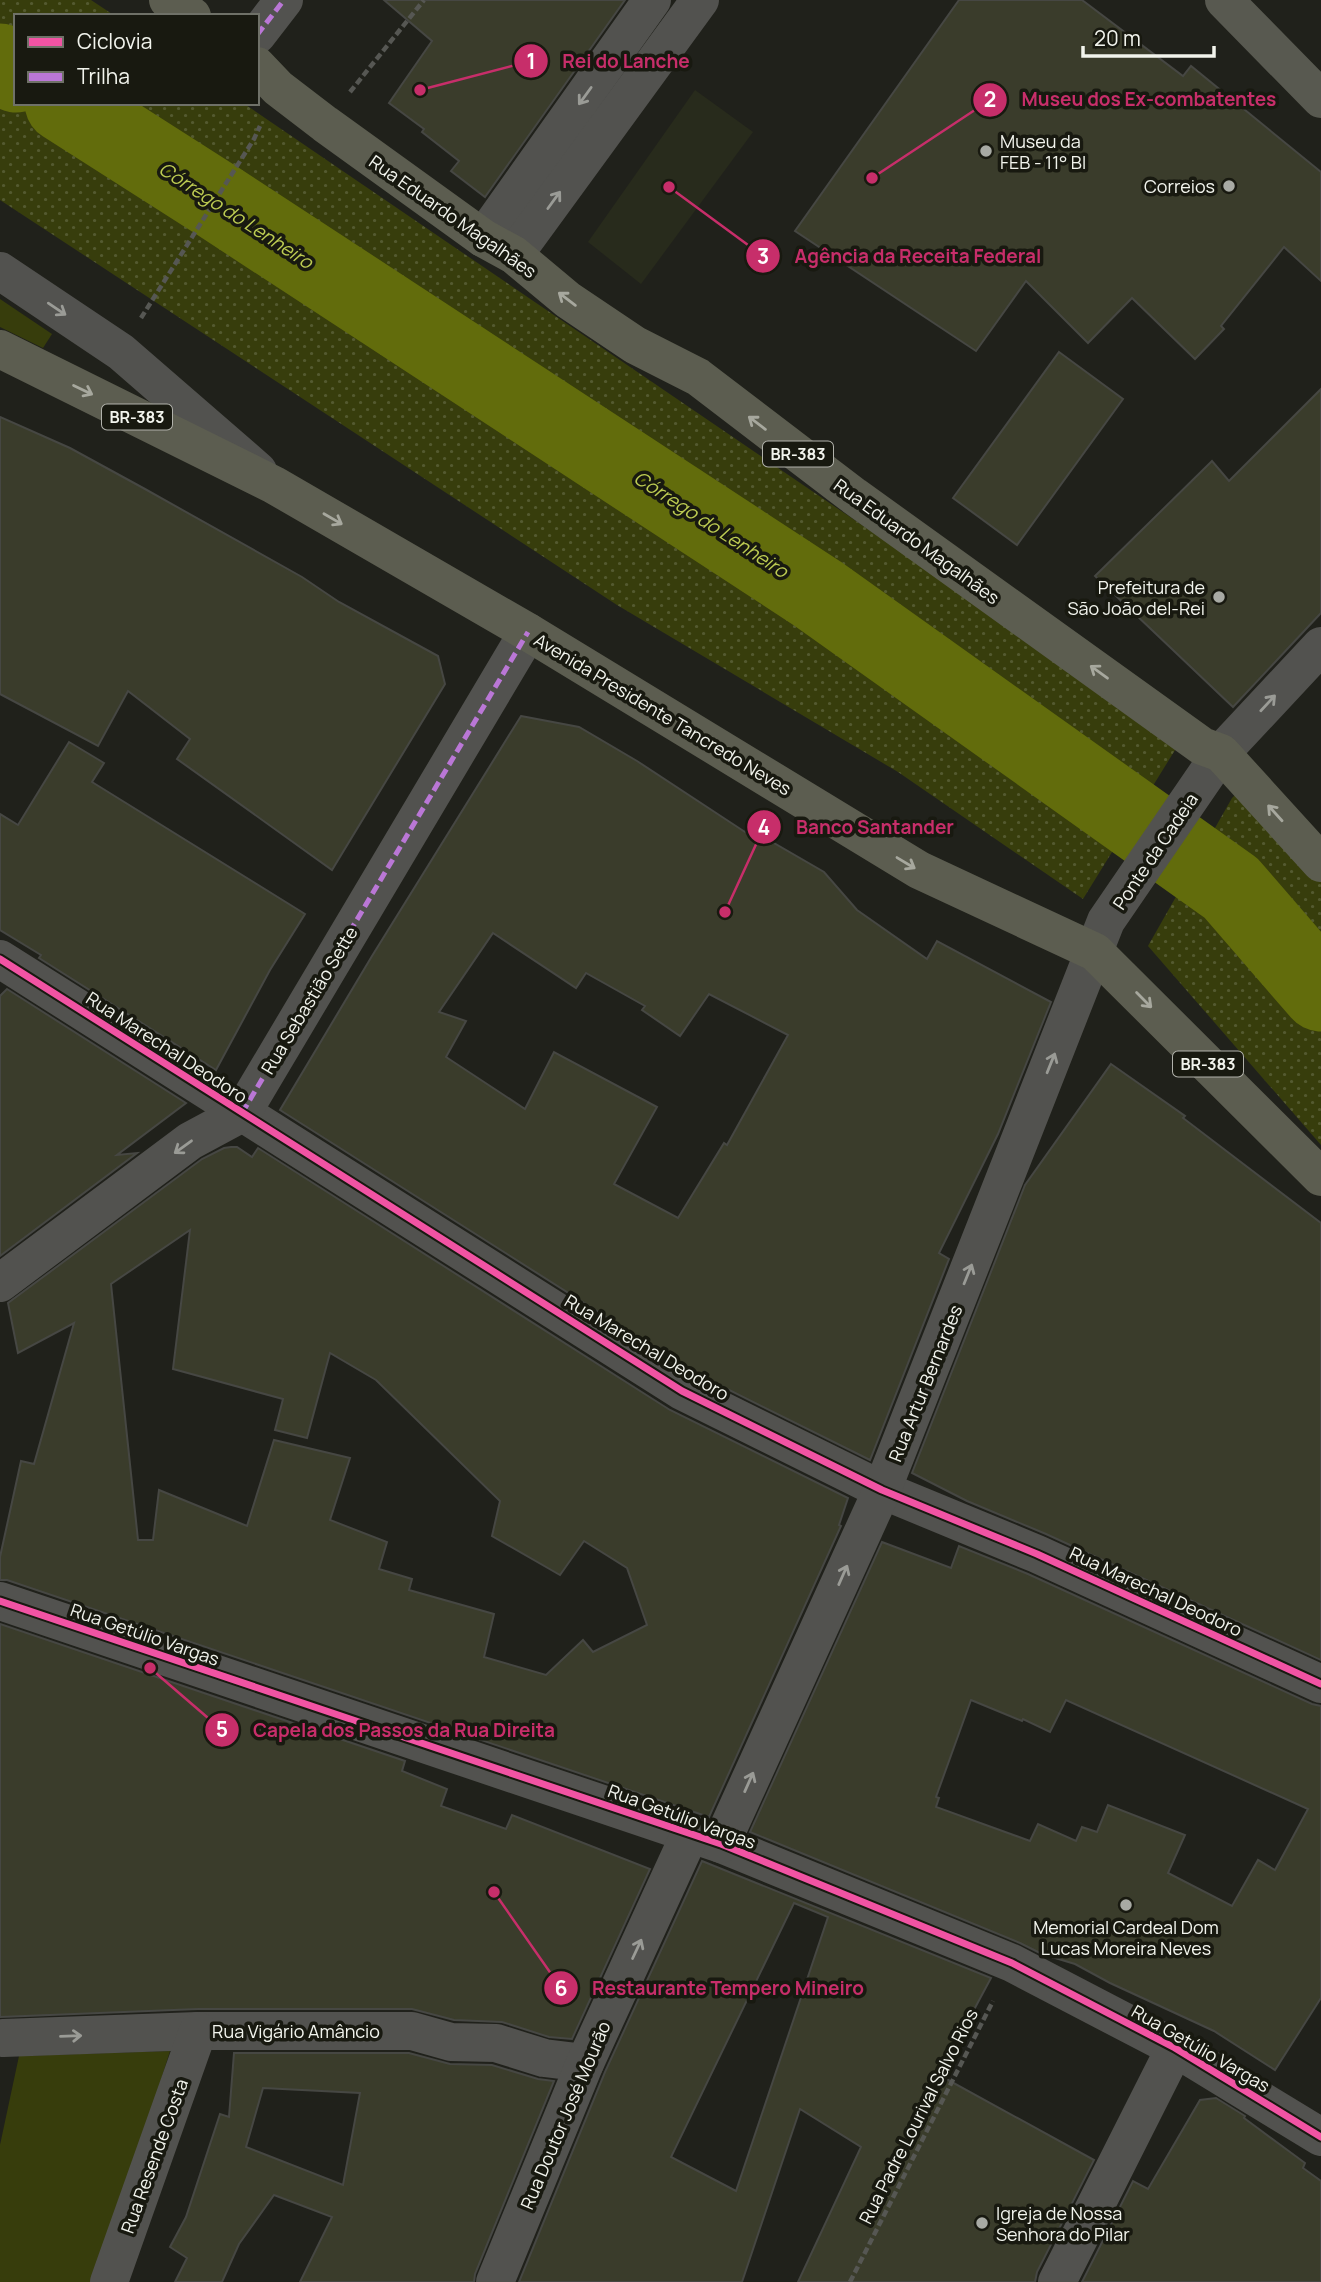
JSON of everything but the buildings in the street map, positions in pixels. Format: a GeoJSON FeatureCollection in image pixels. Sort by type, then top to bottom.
{"type":"FeatureCollection","features":[{"type":"Feature","properties":{"kind":"highway"},"geometry":{"type":"LineString","coordinates":[[168,0],[189,14]]}},
{"type":"Feature","properties":{"kind":"highway","name":"Rua Eduardo Magalhães"},"geometry":{"type":"LineString","coordinates":[[259,68],[278,88],[325,124],[498,246],[568,300],[635,345],[698,377],[854,496],[1202,746],[1221,753],[1321,863]]}},
{"type":"Feature","properties":{"kind":"highway","name":"Avenida Presidente Tancredo Neves"},"geometry":{"type":"LineString","coordinates":[[0,349],[274,485],[528,632],[919,870],[1101,937]]}},
{"type":"Feature","properties":{"kind":"highway","name":"BR-383"},"geometry":{"type":"LineString","coordinates":[[1101,937],[1321,1177]]}},
{"type":"Feature","properties":{"kind":"main road"},"geometry":{"type":"LineString","coordinates":[[1224,0],[1321,99]]}},
{"type":"Feature","properties":{"kind":"street"},"geometry":{"type":"LineString","coordinates":[[259,32],[284,0]]}},
{"type":"Feature","properties":{"kind":"street"},"geometry":{"type":"LineString","coordinates":[[645,45],[652,0]]}},
{"type":"Feature","properties":{"kind":"street"},"geometry":{"type":"LineString","coordinates":[[498,246],[645,45],[700,0]]}},
{"type":"Feature","properties":{"kind":"street","name":"Avenida Presidente Tancredo Neves"},"geometry":{"type":"LineString","coordinates":[[0,271],[121,352],[274,485]]}},
{"type":"Feature","properties":{"kind":"street","name":"Rua Sebastião Sette"},"geometry":{"type":"LineString","coordinates":[[242,1113],[528,632]]}},
{"type":"Feature","properties":{"kind":"street","name":"Ponte da Cadeia"},"geometry":{"type":"LineString","coordinates":[[1101,937],[1221,753],[1321,646]]}},
{"type":"Feature","properties":{"kind":"street","name":"Rua Artur Bernardes"},"geometry":{"type":"LineString","coordinates":[[706,1839],[882,1490],[1101,937]]}},
{"type":"Feature","properties":{"kind":"street","name":"Rua Marechal Deodoro"},"geometry":{"type":"LineString","coordinates":[[0,959],[682,1391],[882,1490],[1037,1554],[1321,1684]]}},
{"type":"Feature","properties":{"kind":"street"},"geometry":{"type":"LineString","coordinates":[[0,1283],[190,1141],[242,1113]]}},
{"type":"Feature","properties":{"kind":"street","name":"Rua Getúlio Vargas"},"geometry":{"type":"LineString","coordinates":[[0,1601],[706,1839],[1012,1963],[1175,2048],[1321,2137]]}},
{"type":"Feature","properties":{"kind":"street","name":"Rua Doutor José Mourão"},"geometry":{"type":"LineString","coordinates":[[495,2282],[585,2063],[706,1839]]}},
{"type":"Feature","properties":{"kind":"street","name":"Rua Vigário Amâncio"},"geometry":{"type":"LineString","coordinates":[[1,2044],[198,2031],[412,2031],[451,2042],[496,2043],[544,2058],[585,2063]]}},
{"type":"Feature","properties":{"kind":"street","name":"Rua Resende Costa"},"geometry":{"type":"LineString","coordinates":[[109,2282],[198,2031]]}},
{"type":"Feature","properties":{"kind":"street"},"geometry":{"type":"LineString","coordinates":[[1057,2282],[1175,2048]]}},
{"type":"Feature","properties":{"kind":"path"},"geometry":{"type":"LineString","coordinates":[[325,124],[424,0]]}},
{"type":"Feature","properties":{"kind":"path"},"geometry":{"type":"LineString","coordinates":[[137,323],[254,139]]}},
{"type":"Feature","properties":{"kind":"shaded area"},"geometry":{"type":"Polygon","coordinates":[[[695,90],[753,132],[641,284],[588,242],[695,90]]]}},
{"type":"Feature","properties":{"kind":"green space"},"geometry":{"type":"Polygon","coordinates":[[[0,0],[91,0],[112,14],[14,14],[14,105],[246,105],[1180,742],[1083,899],[898,772],[617,605],[0,200],[0,0]]]}},
{"type":"Feature","properties":{"kind":"green space"},"geometry":{"type":"Polygon","coordinates":[[[0,299],[52,334],[43,348],[0,327],[0,299]]]}},
{"type":"Feature","properties":{"kind":"green space"},"geometry":{"type":"Polygon","coordinates":[[[1255,776],[1321,851],[1321,1145],[1148,946],[1232,798],[1255,776]]]}},
{"type":"Feature","properties":{"kind":"green space"},"geometry":{"type":"Polygon","coordinates":[[[170,2051],[98,2282],[0,2282],[0,2145],[19,2056],[170,2051]]]}},
{"type":"Feature","properties":{"kind":"waterway","name":"Córrego do Lenheiro"},"geometry":{"type":"LineString","coordinates":[[0,63],[14,72]]}},
{"type":"Feature","properties":{"kind":"waterway","name":"Córrego do Lenheiro"},"geometry":{"type":"LineString","coordinates":[[67,105],[818,594],[1231,888],[1321,992]]}},
{"type":"Feature","properties":{"kind":"marked path"},"geometry":{"type":"LineString","coordinates":[[259,32],[284,0]]}},
{"type":"Feature","properties":{"kind":"marked path"},"geometry":{"type":"LineString","coordinates":[[242,1113],[528,632]]}},
{"type":"Feature","properties":{"kind":"cycle path"},"geometry":{"type":"LineString","coordinates":[[0,959],[682,1391],[882,1490],[1037,1554],[1321,1684]]}},
{"type":"Feature","properties":{"kind":"cycle path"},"geometry":{"type":"LineString","coordinates":[[0,1601],[721,1844],[1012,1963],[1175,2048],[1321,2137]]}},
{"type":"Feature","properties":{"kind":"place","name":"Rei do Lanche"},"geometry":{"type":"Point","coordinates":[420,90]}},
{"type":"Feature","properties":{"kind":"place","name":"Museu da FEB - 11° BI"},"geometry":{"type":"Point","coordinates":[986,151]}},
{"type":"Feature","properties":{"kind":"place","name":"Museu dos Ex-combatentes"},"geometry":{"type":"Point","coordinates":[872,178]}},
{"type":"Feature","properties":{"kind":"place","name":"Correios"},"geometry":{"type":"Point","coordinates":[1229,186]}},
{"type":"Feature","properties":{"kind":"place","name":"Agência da Receita Federal"},"geometry":{"type":"Point","coordinates":[669,187]}},
{"type":"Feature","properties":{"kind":"place","name":"Prefeitura de São João del-Rei"},"geometry":{"type":"Point","coordinates":[1219,597]}},
{"type":"Feature","properties":{"kind":"place","name":"Banco Santander"},"geometry":{"type":"Point","coordinates":[725,912]}},
{"type":"Feature","properties":{"kind":"place","name":"Capela dos Passos da Rua Direita"},"geometry":{"type":"Point","coordinates":[150,1668]}},
{"type":"Feature","properties":{"kind":"place","name":"Restaurante Tempero Mineiro"},"geometry":{"type":"Point","coordinates":[494,1892]}},
{"type":"Feature","properties":{"kind":"place","name":"Memorial Cardeal Dom Lucas Moreira Neves"},"geometry":{"type":"Point","coordinates":[1126,1905]}},
{"type":"Feature","properties":{"kind":"place","name":"Igreja de Nossa Senhora do Pilar"},"geometry":{"type":"Point","coordinates":[982,2223]}}]}
